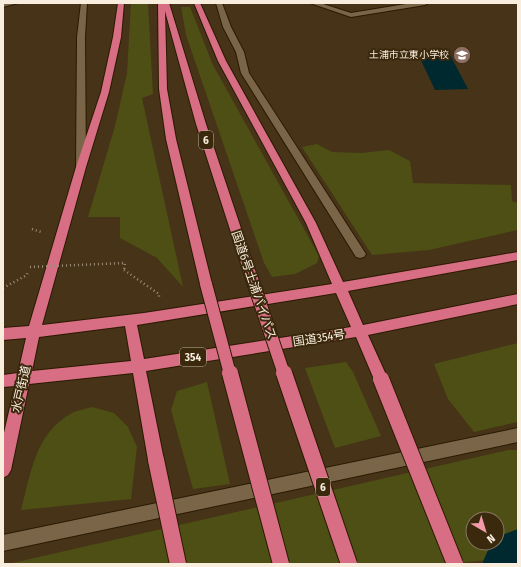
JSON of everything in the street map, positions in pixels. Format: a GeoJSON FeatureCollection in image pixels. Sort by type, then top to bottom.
{"type":"FeatureCollection","features":[{"type":"Feature","properties":{"kind":"highway","name":"水戸街道"},"geometry":{"type":"LineString","coordinates":[[3,470],[34,332],[81,167],[105,92],[117,37],[121,3]]}},
{"type":"Feature","properties":{"kind":"highway"},"geometry":{"type":"LineString","coordinates":[[161,3],[163,89],[171,139],[206,284],[281,564]]}},
{"type":"Feature","properties":{"kind":"highway","name":"国道6号土浦バイパス"},"geometry":{"type":"LineString","coordinates":[[166,3],[200,124],[349,564]]}},
{"type":"Feature","properties":{"kind":"highway"},"geometry":{"type":"LineString","coordinates":[[197,3],[222,61],[311,223],[342,288],[381,379],[455,564]]}},
{"type":"Feature","properties":{"kind":"highway"},"geometry":{"type":"LineString","coordinates":[[3,334],[130,321],[342,288],[518,256]]}},
{"type":"Feature","properties":{"kind":"highway","name":"国道354号"},"geometry":{"type":"LineString","coordinates":[[3,381],[24,380],[137,366],[361,331],[518,299]]}},
{"type":"Feature","properties":{"kind":"highway"},"geometry":{"type":"LineString","coordinates":[[130,321],[137,366],[178,564]]}},
{"type":"Feature","properties":{"kind":"street"},"geometry":{"type":"LineString","coordinates":[[3,5],[15,3]]}},
{"type":"Feature","properties":{"kind":"street"},"geometry":{"type":"LineString","coordinates":[[81,167],[81,37],[84,3]]}},
{"type":"Feature","properties":{"kind":"street"},"geometry":{"type":"LineString","coordinates":[[219,3],[227,27],[240,52],[245,73],[360,254]]}},
{"type":"Feature","properties":{"kind":"street"},"geometry":{"type":"LineString","coordinates":[[313,3],[351,15],[425,3]]}},
{"type":"Feature","properties":{"kind":"street"},"geometry":{"type":"LineString","coordinates":[[3,543],[518,435]]}},
{"type":"Feature","properties":{"kind":"path"},"geometry":{"type":"LineString","coordinates":[[32,229],[40,232]]}},
{"type":"Feature","properties":{"kind":"path"},"geometry":{"type":"LineString","coordinates":[[3,288],[27,275],[30,267],[125,263],[124,270],[159,294]]}},
{"type":"Feature","properties":{"kind":"shaded area"},"geometry":{"type":"Polygon","coordinates":[[[131,3],[148,3],[153,94],[142,98],[183,287],[157,258],[120,238],[120,217],[88,217],[115,126],[127,73],[131,3]]]}},
{"type":"Feature","properties":{"kind":"shaded area"},"geometry":{"type":"Polygon","coordinates":[[[181,7],[190,7],[213,65],[319,256],[317,263],[295,274],[272,277],[264,263],[186,35],[181,7]]]}},
{"type":"Feature","properties":{"kind":"shaded area"},"geometry":{"type":"Polygon","coordinates":[[[317,144],[332,152],[361,153],[389,150],[410,161],[413,183],[511,185],[512,201],[518,203],[518,230],[429,250],[372,255],[302,147],[317,144]]]}},
{"type":"Feature","properties":{"kind":"shaded area"},"geometry":{"type":"Polygon","coordinates":[[[518,343],[518,422],[474,432],[448,399],[434,364],[518,343]]]}},
{"type":"Feature","properties":{"kind":"shaded area"},"geometry":{"type":"Polygon","coordinates":[[[346,362],[353,372],[381,436],[335,448],[305,368],[346,362]]]}},
{"type":"Feature","properties":{"kind":"shaded area"},"geometry":{"type":"Polygon","coordinates":[[[207,382],[230,484],[193,489],[171,410],[177,391],[207,382]]]}},
{"type":"Feature","properties":{"kind":"shaded area"},"geometry":{"type":"Polygon","coordinates":[[[92,407],[114,413],[128,427],[137,447],[131,499],[21,510],[36,455],[50,431],[60,421],[72,413],[92,407]]]}},
{"type":"Feature","properties":{"kind":"shaded area"},"geometry":{"type":"Polygon","coordinates":[[[508,450],[518,450],[518,553],[497,559],[449,564],[8,564],[508,450]]]}},
{"type":"Feature","properties":{"kind":"water"},"geometry":{"type":"Polygon","coordinates":[[[449,53],[468,89],[435,90],[418,54],[449,53]]]}},
{"type":"Feature","properties":{"kind":"place","name":"土浦市立東小学校"},"geometry":{"type":"Point","coordinates":[462,55]}}]}
